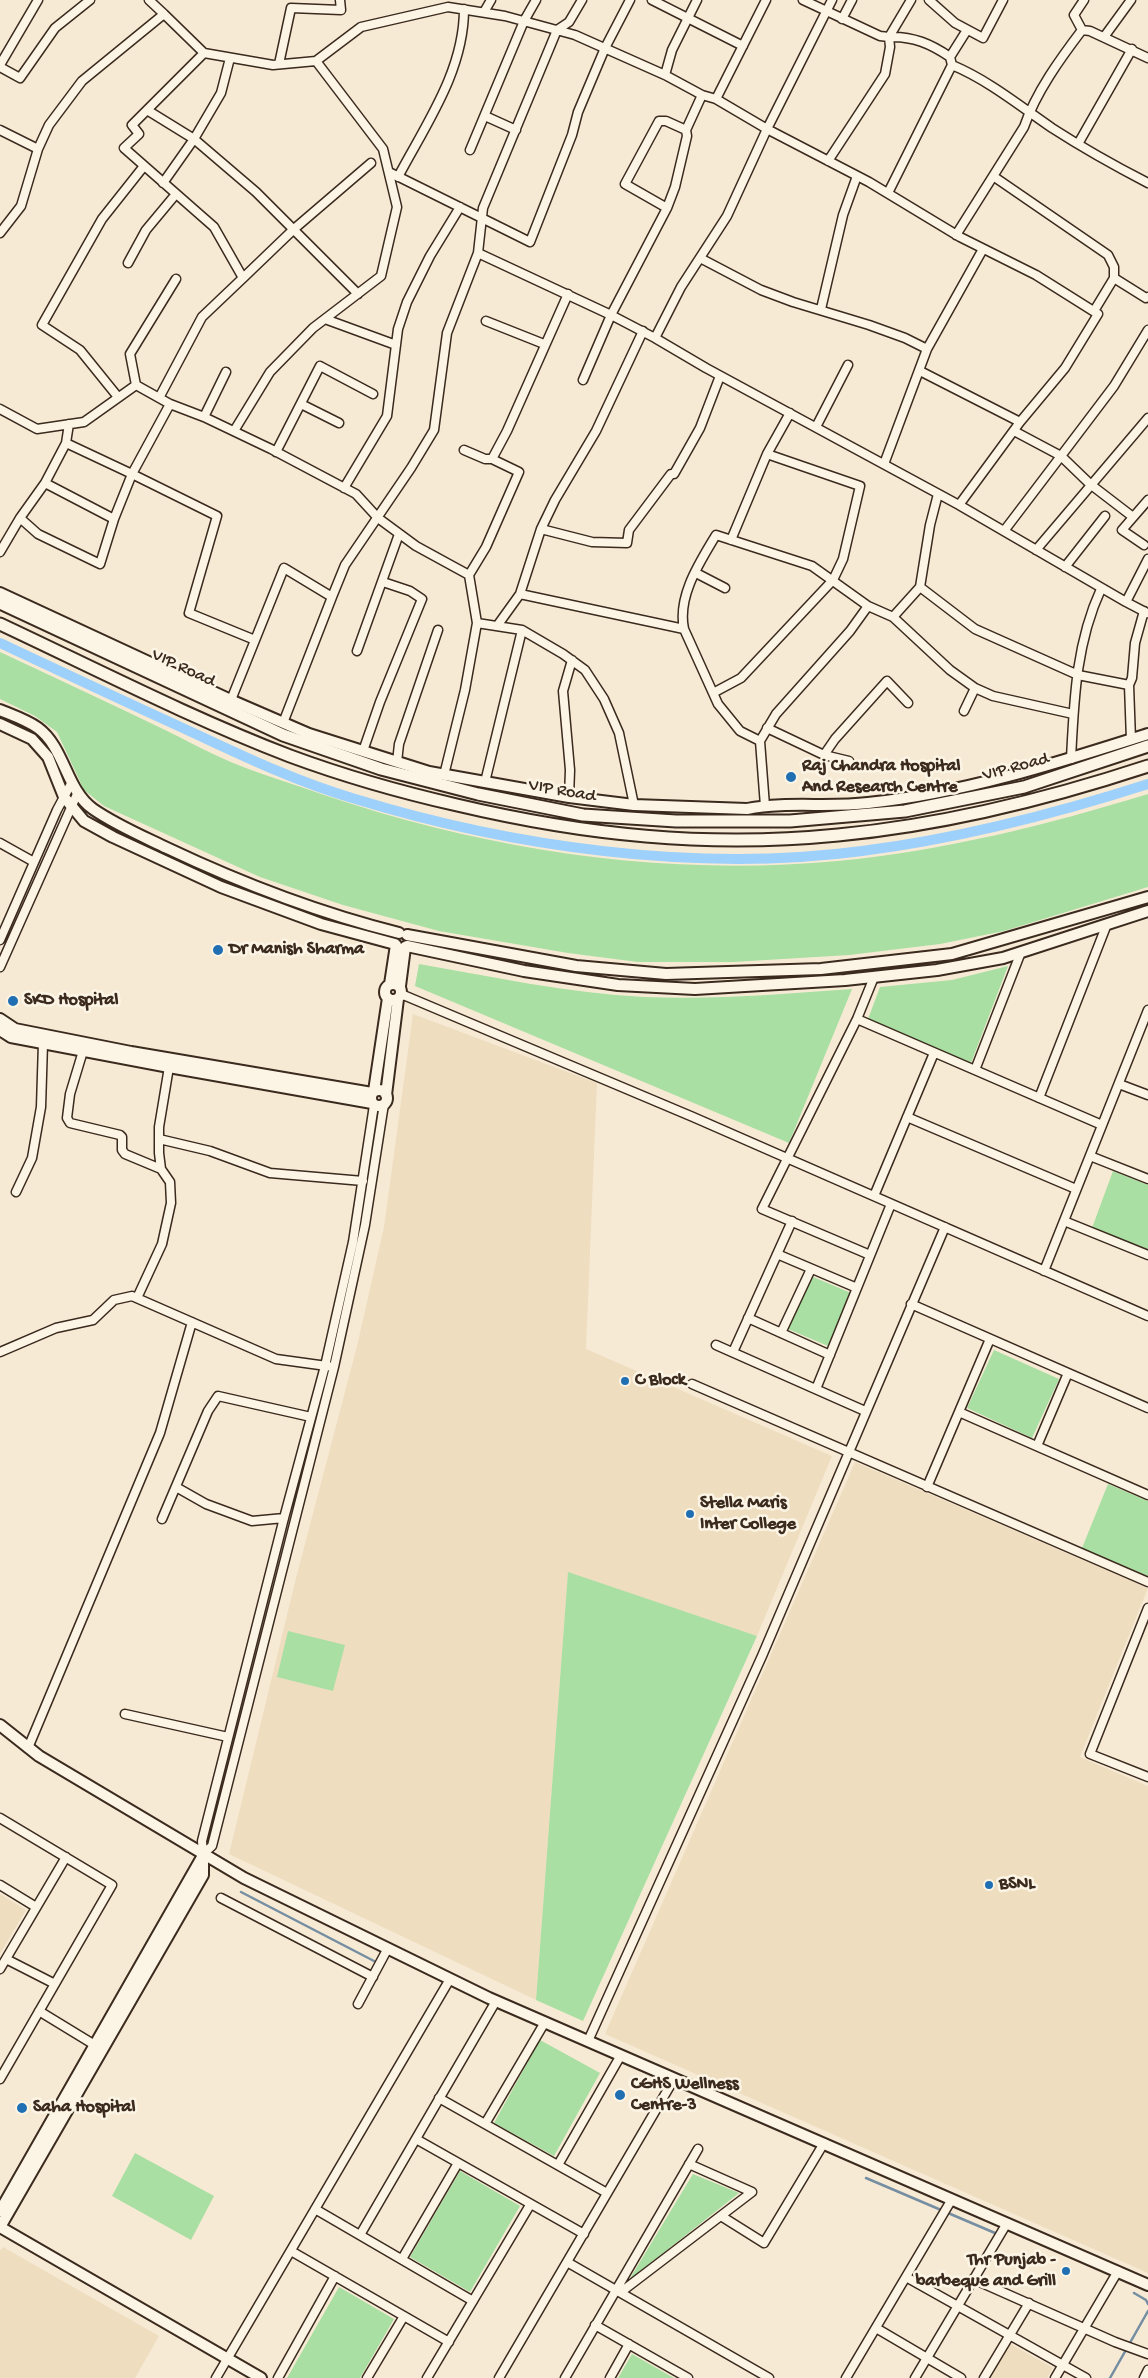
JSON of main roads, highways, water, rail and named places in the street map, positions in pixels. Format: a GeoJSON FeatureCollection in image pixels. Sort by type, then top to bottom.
{"type":"FeatureCollection","features":[{"type":"Feature","properties":{"kind":"main road","name":"VIP Road"},"geometry":{"type":"LineString","coordinates":[[0,603],[283,735],[380,769],[478,794],[583,815],[676,821],[790,821],[905,811],[1024,787],[1148,746]]}},
{"type":"Feature","properties":{"kind":"main road","name":"VIP Road"},"geometry":{"type":"LineString","coordinates":[[0,624],[195,716],[291,756],[403,792],[519,819],[638,837],[734,840],[837,835],[914,824],[997,808],[1102,781],[1148,766]]}},
{"type":"Feature","properties":{"kind":"waterway"},"geometry":{"type":"LineString","coordinates":[[0,643],[246,757],[330,791],[413,815],[475,830],[539,842],[604,851],[669,857],[734,859],[799,857],[862,851],[934,840],[1006,824],[1079,805],[1148,784]]}},
{"type":"Feature","properties":{"kind":"waterway"},"geometry":{"type":"LineString","coordinates":[[241,1892],[374,1961]]}},
{"type":"Feature","properties":{"kind":"waterway"},"geometry":{"type":"LineString","coordinates":[[866,2178],[995,2233]]}},
{"type":"Feature","properties":{"kind":"waterway"},"geometry":{"type":"LineString","coordinates":[[1134,2293],[1146,2300],[1148,2304]]}},
{"type":"Feature","properties":{"kind":"waterway"},"geometry":{"type":"LineString","coordinates":[[1110,2378],[1148,2311]]}},
{"type":"Feature","properties":{"kind":"place","name":"Raj Chandra Hospital And Research Centre"},"geometry":{"type":"Point","coordinates":[791,777]}},
{"type":"Feature","properties":{"kind":"place","name":"Dr Manish Sharma"},"geometry":{"type":"Point","coordinates":[218,950]}},
{"type":"Feature","properties":{"kind":"place","name":"SKD Hospital"},"geometry":{"type":"Point","coordinates":[13,1001]}},
{"type":"Feature","properties":{"kind":"place","name":"C Block"},"geometry":{"type":"Point","coordinates":[625,1381]}},
{"type":"Feature","properties":{"kind":"place","name":"Stella Maris Inter College"},"geometry":{"type":"Point","coordinates":[690,1514]}},
{"type":"Feature","properties":{"kind":"place","name":"BSNL"},"geometry":{"type":"Point","coordinates":[989,1885]}},
{"type":"Feature","properties":{"kind":"place","name":"CGHS Wellness Centre-3"},"geometry":{"type":"Point","coordinates":[620,2095]}},
{"type":"Feature","properties":{"kind":"place","name":"Saha Hospital"},"geometry":{"type":"Point","coordinates":[22,2108]}},
{"type":"Feature","properties":{"kind":"place","name":"Thr Punjab - barbeque and Grill"},"geometry":{"type":"Point","coordinates":[1066,2271]}}]}
